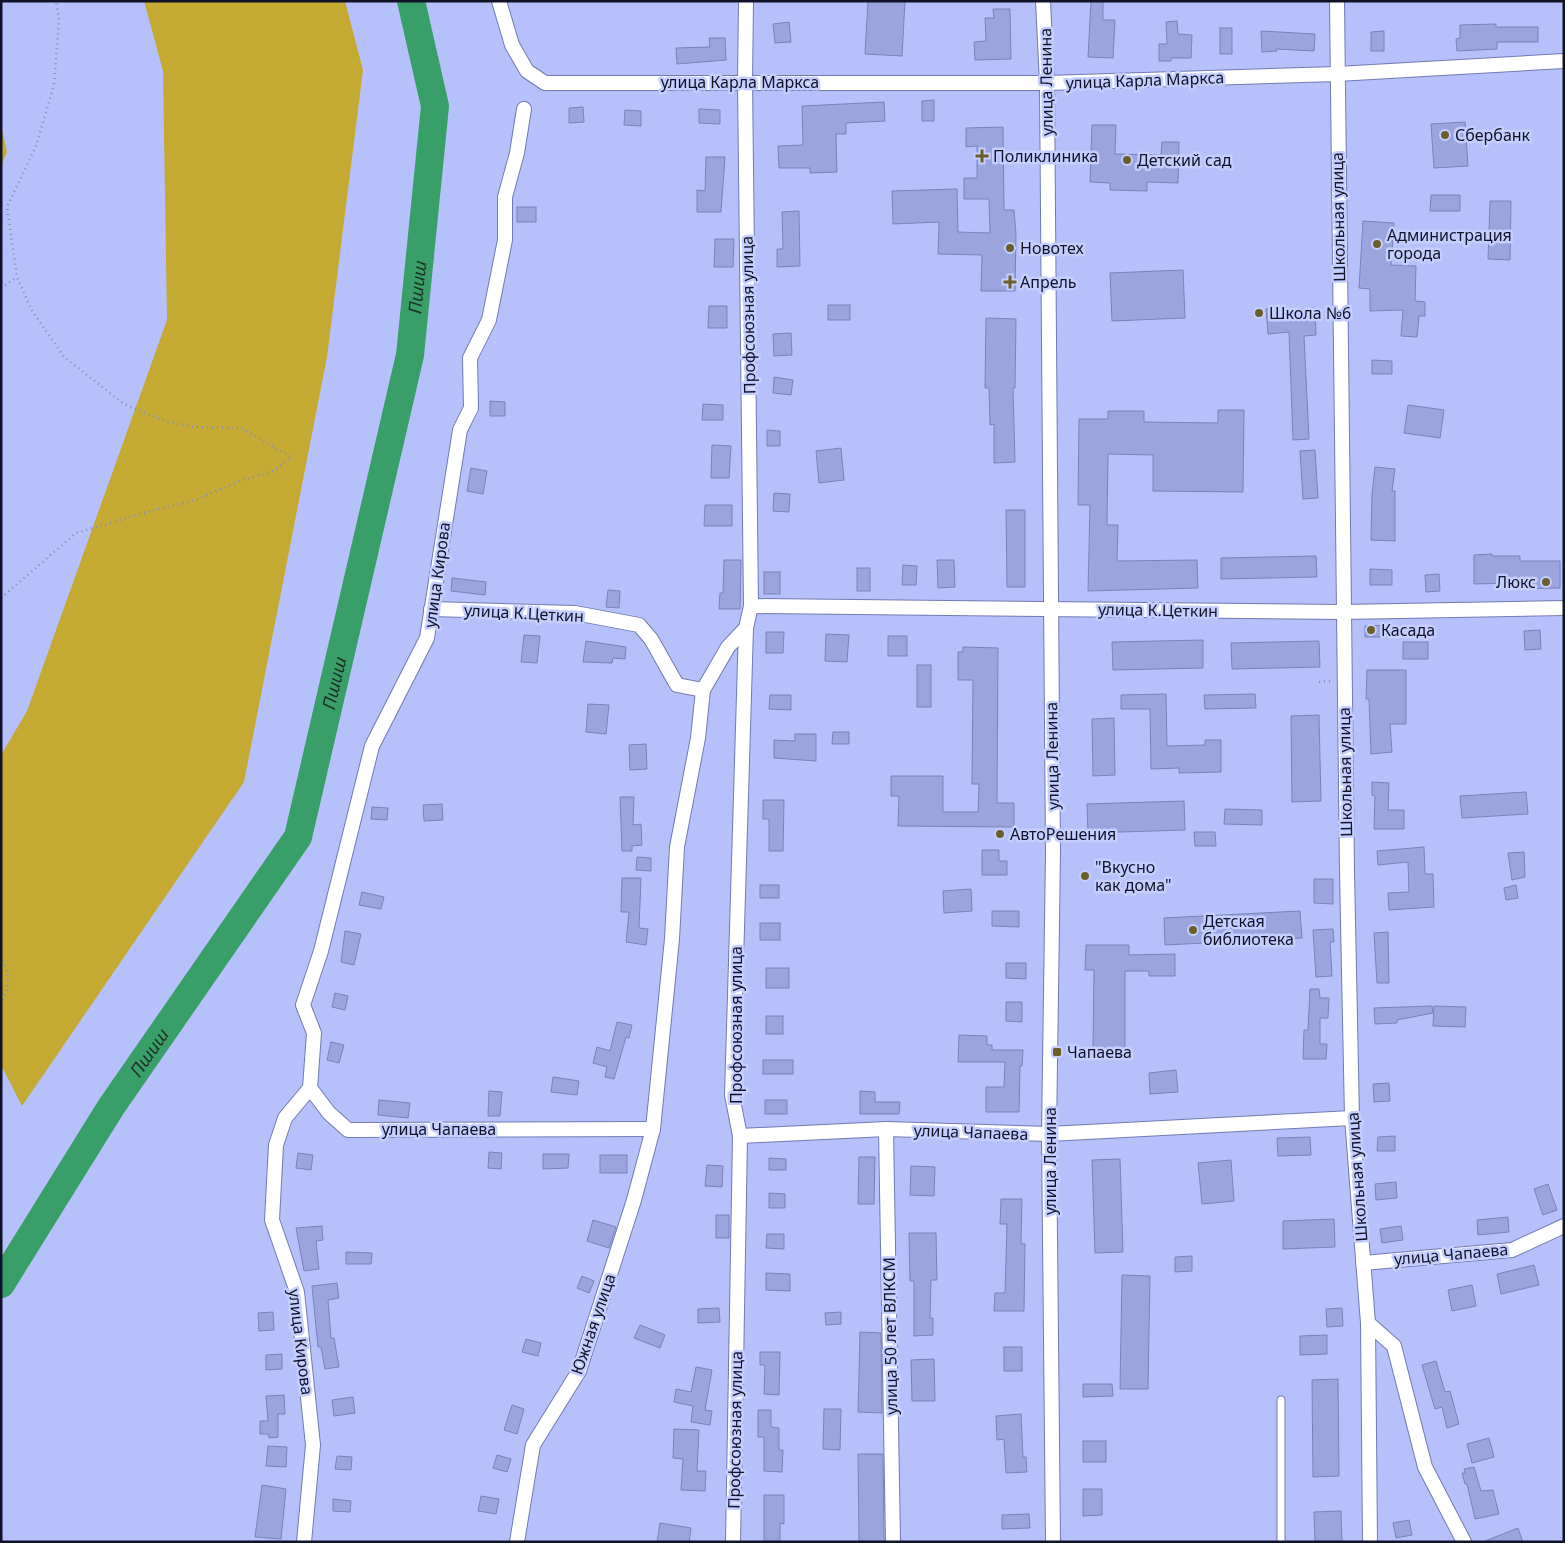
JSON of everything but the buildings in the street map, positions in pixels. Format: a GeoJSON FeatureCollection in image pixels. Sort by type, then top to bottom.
{"type":"FeatureCollection","features":[{"type":"Feature","properties":{"kind":"street","name":"улица Карла Маркса"},"geometry":{"type":"LineString","coordinates":[[499,1],[512,45],[527,71],[545,83],[1047,82],[1337,74],[1564,61]]}},
{"type":"Feature","properties":{"kind":"street","name":"Профсоюзная улица"},"geometry":{"type":"LineString","coordinates":[[733,1542],[740,1136],[732,1095],[746,628],[751,606],[745,82],[746,1]]}},
{"type":"Feature","properties":{"kind":"street","name":"улица Ленина"},"geometry":{"type":"LineString","coordinates":[[1043,1],[1047,82],[1049,609],[1053,852],[1049,1134],[1053,1542]]}},
{"type":"Feature","properties":{"kind":"street","name":"Школьная улица"},"geometry":{"type":"LineString","coordinates":[[1337,1],[1342,612],[1352,1118],[1368,1323],[1370,1542]]}},
{"type":"Feature","properties":{"kind":"street","name":"улица Кирова"},"geometry":{"type":"LineString","coordinates":[[304,1542],[313,1445],[297,1292],[272,1220],[276,1145],[285,1118],[310,1088],[314,1034],[303,1005],[321,952],[372,746],[427,638],[460,430],[471,408],[470,358],[489,320],[505,240],[505,197],[517,153],[524,109]]}},
{"type":"Feature","properties":{"kind":"street","name":"улица К.Цеткин"},"geometry":{"type":"LineString","coordinates":[[751,606],[1342,612],[1564,608]]}},
{"type":"Feature","properties":{"kind":"street","name":"улица К.Цеткин"},"geometry":{"type":"LineString","coordinates":[[431,609],[575,613],[639,625],[651,639],[677,684],[704,690]]}},
{"type":"Feature","properties":{"kind":"street"},"geometry":{"type":"LineString","coordinates":[[653,1129],[672,939],[677,847],[698,738],[704,690],[728,647],[746,628]]}},
{"type":"Feature","properties":{"kind":"street","name":"улица Чапаева"},"geometry":{"type":"LineString","coordinates":[[310,1088],[329,1113],[348,1130],[653,1129]]}},
{"type":"Feature","properties":{"kind":"street","name":"улица Чапаева"},"geometry":{"type":"LineString","coordinates":[[740,1136],[886,1129],[1049,1134],[1352,1118]]}},
{"type":"Feature","properties":{"kind":"street","name":"Южная улица"},"geometry":{"type":"LineString","coordinates":[[518,1542],[533,1445],[579,1371],[634,1200],[653,1129]]}},
{"type":"Feature","properties":{"kind":"street","name":"улица 50 лет ВЛКСМ"},"geometry":{"type":"LineString","coordinates":[[886,1129],[893,1542]]}},
{"type":"Feature","properties":{"kind":"street","name":"улица Чапаева"},"geometry":{"type":"LineString","coordinates":[[1364,1262],[1512,1250],[1564,1226]]}},
{"type":"Feature","properties":{"kind":"street"},"geometry":{"type":"LineString","coordinates":[[1368,1323],[1394,1346],[1424,1467],[1464,1542]]}},
{"type":"Feature","properties":{"kind":"lane"},"geometry":{"type":"LineString","coordinates":[[1280,1400],[1281,1542]]}},
{"type":"Feature","properties":{"kind":"path"},"geometry":{"type":"LineString","coordinates":[[1,598],[76,533],[195,500],[240,480],[274,471],[291,457],[241,428],[193,427],[176,423],[124,404],[64,358],[31,308],[18,278],[7,206],[36,146],[54,86],[58,19],[56,1]]}},
{"type":"Feature","properties":{"kind":"path"},"geometry":{"type":"LineString","coordinates":[[1,288],[18,278]]}},
{"type":"Feature","properties":{"kind":"path"},"geometry":{"type":"LineString","coordinates":[[1,956],[8,968],[7,995],[1,1002]]}},
{"type":"Feature","properties":{"kind":"shaded area"},"geometry":{"type":"Polygon","coordinates":[[[144,1],[345,1],[363,70],[327,357],[244,782],[22,1106],[1,1065],[1,755],[27,711],[167,320],[163,71],[144,1]]]}},
{"type":"Feature","properties":{"kind":"shaded area"},"geometry":{"type":"Polygon","coordinates":[[[1,125],[7,152],[1,166],[1,125]]]}},
{"type":"Feature","properties":{"kind":"waterway","name":"Пшиш"},"geometry":{"type":"LineString","coordinates":[[1,1284],[111,1107],[298,837],[410,355],[435,106],[411,1]]}},
{"type":"Feature","properties":{"kind":"place","name":"Сбербанк"},"geometry":{"type":"Point","coordinates":[1445,135]}},
{"type":"Feature","properties":{"kind":"place","name":"Поликлиника"},"geometry":{"type":"Point","coordinates":[982,156]}},
{"type":"Feature","properties":{"kind":"place","name":"Детский сад"},"geometry":{"type":"Point","coordinates":[1127,160]}},
{"type":"Feature","properties":{"kind":"place","name":"Администрация города"},"geometry":{"type":"Point","coordinates":[1377,244]}},
{"type":"Feature","properties":{"kind":"place","name":"Новотех"},"geometry":{"type":"Point","coordinates":[1010,248]}},
{"type":"Feature","properties":{"kind":"place","name":"Апрель"},"geometry":{"type":"Point","coordinates":[1010,282]}},
{"type":"Feature","properties":{"kind":"place","name":"Школа №6"},"geometry":{"type":"Point","coordinates":[1259,313]}},
{"type":"Feature","properties":{"kind":"place","name":"Люкс"},"geometry":{"type":"Point","coordinates":[1546,582]}},
{"type":"Feature","properties":{"kind":"place","name":"Касада"},"geometry":{"type":"Point","coordinates":[1371,630]}},
{"type":"Feature","properties":{"kind":"place","name":"АвтоРешения"},"geometry":{"type":"Point","coordinates":[1000,834]}},
{"type":"Feature","properties":{"kind":"place","name":"\"Вкусно как дома\""},"geometry":{"type":"Point","coordinates":[1085,876]}},
{"type":"Feature","properties":{"kind":"place","name":"Детская библиотека"},"geometry":{"type":"Point","coordinates":[1193,930]}},
{"type":"Feature","properties":{"kind":"place","name":"Чапаева"},"geometry":{"type":"Point","coordinates":[1057,1052]}}]}
